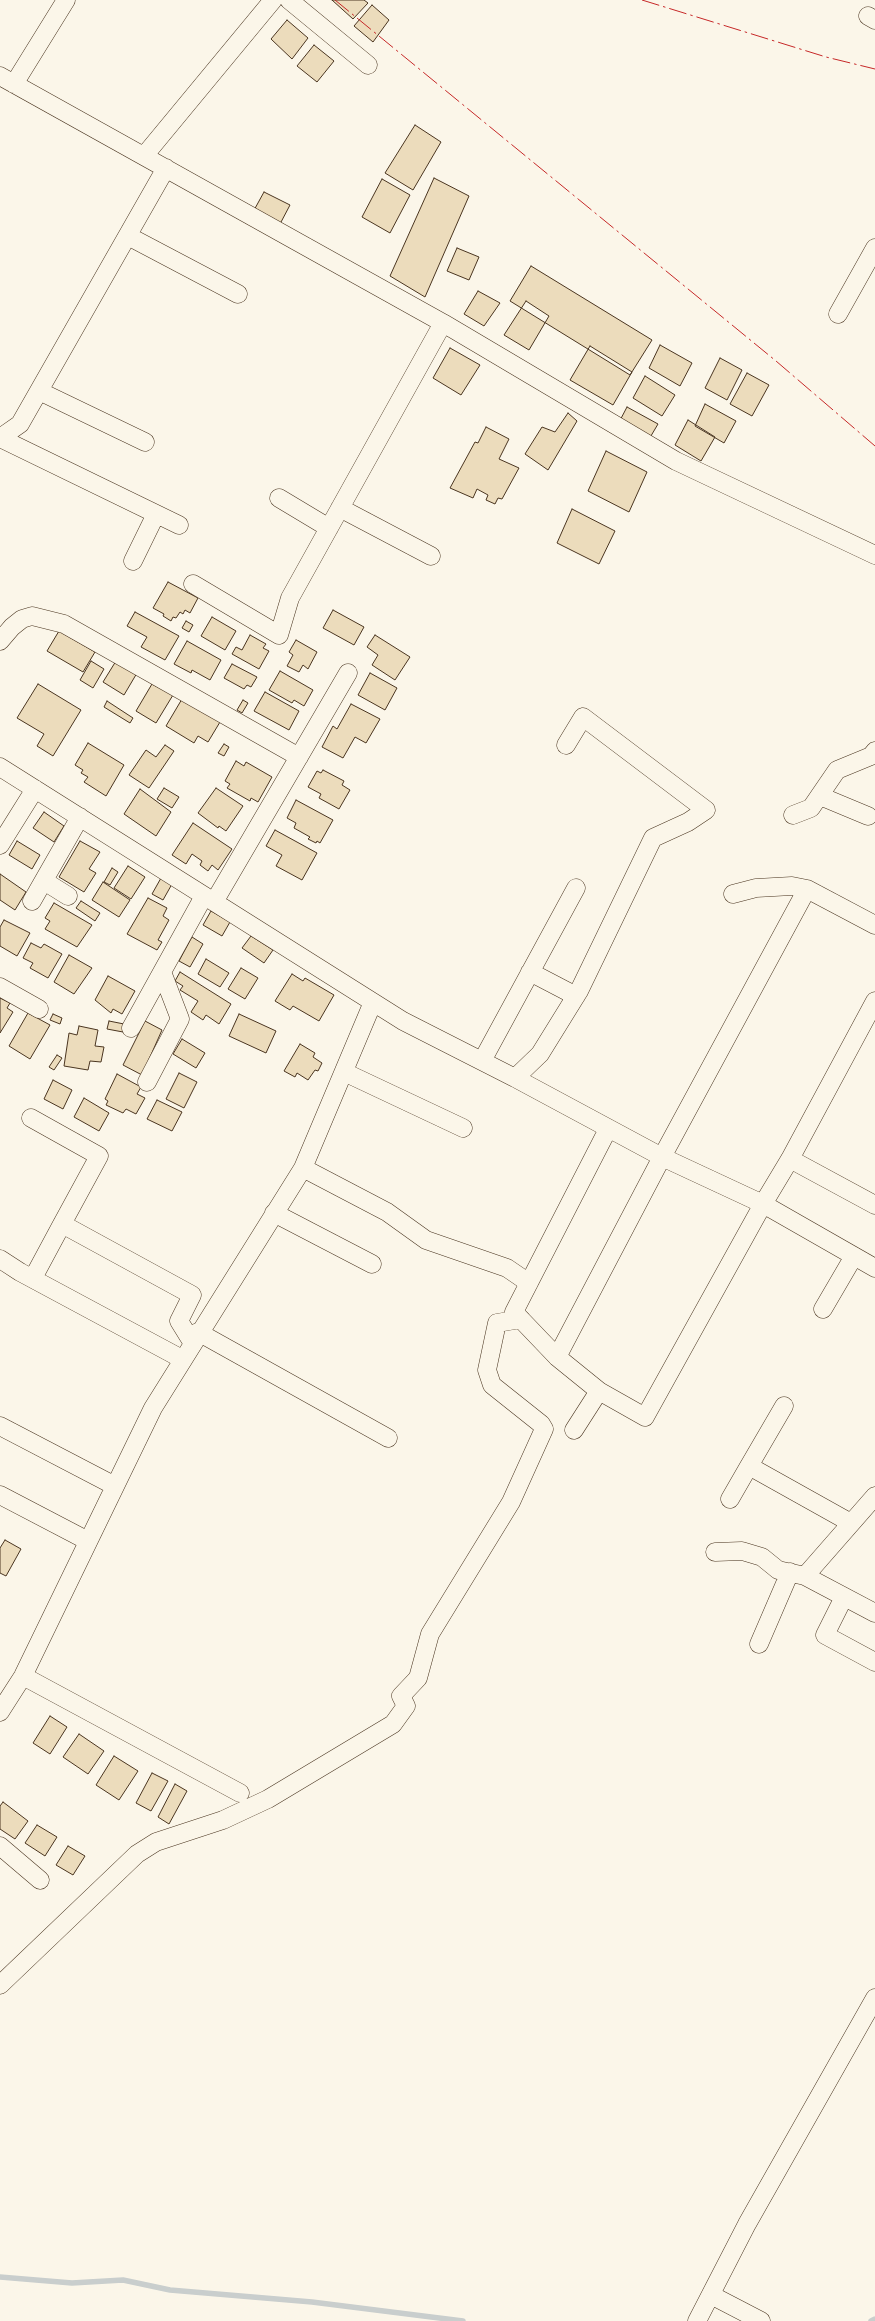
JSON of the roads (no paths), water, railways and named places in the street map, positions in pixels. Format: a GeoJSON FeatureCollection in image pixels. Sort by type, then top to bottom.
{"type":"FeatureCollection","features":[{"type":"Feature","properties":{"kind":"street"},"geometry":{"type":"LineString","coordinates":[[66,0],[7,80],[443,323],[676,461],[875,555]]}},
{"type":"Feature","properties":{"kind":"street"},"geometry":{"type":"LineString","coordinates":[[144,156],[273,0]]}},
{"type":"Feature","properties":{"kind":"street"},"geometry":{"type":"LineString","coordinates":[[289,0],[368,65]]}},
{"type":"Feature","properties":{"kind":"street"},"geometry":{"type":"LineString","coordinates":[[166,168],[20,424],[0,438],[179,525]]}},
{"type":"Feature","properties":{"kind":"street"},"geometry":{"type":"LineString","coordinates":[[128,236],[238,294]]}},
{"type":"Feature","properties":{"kind":"street"},"geometry":{"type":"LineString","coordinates":[[838,314],[875,248]]}},
{"type":"Feature","properties":{"kind":"street"},"geometry":{"type":"LineString","coordinates":[[193,584],[279,635],[290,598],[443,323]]}},
{"type":"Feature","properties":{"kind":"street"},"geometry":{"type":"LineString","coordinates":[[39,391],[145,442]]}},
{"type":"Feature","properties":{"kind":"street"},"geometry":{"type":"LineString","coordinates":[[279,498],[329,528]]}},
{"type":"Feature","properties":{"kind":"street"},"geometry":{"type":"LineString","coordinates":[[340,508],[431,556]]}},
{"type":"Feature","properties":{"kind":"street"},"geometry":{"type":"LineString","coordinates":[[133,561],[156,514]]}},
{"type":"Feature","properties":{"kind":"street"},"geometry":{"type":"LineString","coordinates":[[0,641],[22,619],[32,616],[64,624],[299,757]]}},
{"type":"Feature","properties":{"kind":"street"},"geometry":{"type":"LineString","coordinates":[[131,1028],[162,972],[299,757],[348,673]]}},
{"type":"Feature","properties":{"kind":"street"},"geometry":{"type":"LineString","coordinates":[[515,1078],[540,1054],[576,996],[653,838],[688,822],[706,810],[583,717],[566,745]]}},
{"type":"Feature","properties":{"kind":"street"},"geometry":{"type":"LineString","coordinates":[[793,815],[811,808],[837,770],[870,756],[875,751]]}},
{"type":"Feature","properties":{"kind":"street"},"geometry":{"type":"LineString","coordinates":[[0,767],[403,1020],[662,1157],[763,1204],[875,1268]]}},
{"type":"Feature","properties":{"kind":"street"},"geometry":{"type":"LineString","coordinates":[[0,844],[34,789]]}},
{"type":"Feature","properties":{"kind":"street"},"geometry":{"type":"LineString","coordinates":[[820,796],[868,816]]}},
{"type":"Feature","properties":{"kind":"street"},"geometry":{"type":"LineString","coordinates":[[32,901],[80,817]]}},
{"type":"Feature","properties":{"kind":"street"},"geometry":{"type":"LineString","coordinates":[[44,881],[68,896]]}},
{"type":"Feature","properties":{"kind":"street"},"geometry":{"type":"LineString","coordinates":[[733,894],[756,888],[792,886],[807,890],[875,925]]}},
{"type":"Feature","properties":{"kind":"street"},"geometry":{"type":"LineString","coordinates":[[482,1061],[576,888]]}},
{"type":"Feature","properties":{"kind":"street"},"geometry":{"type":"LineString","coordinates":[[557,1357],[662,1157],[807,890]]}},
{"type":"Feature","properties":{"kind":"street"},"geometry":{"type":"LineString","coordinates":[[147,1082],[180,1019],[162,972]]}},
{"type":"Feature","properties":{"kind":"street"},"geometry":{"type":"LineString","coordinates":[[530,972],[576,996]]}},
{"type":"Feature","properties":{"kind":"street"},"geometry":{"type":"LineString","coordinates":[[0,987],[39,1009]]}},
{"type":"Feature","properties":{"kind":"street"},"geometry":{"type":"LineString","coordinates":[[608,1129],[514,1312],[557,1357],[599,1391],[645,1416],[790,1159],[875,1001]]}},
{"type":"Feature","properties":{"kind":"street"},"geometry":{"type":"LineString","coordinates":[[0,1712],[23,1676],[152,1408],[303,1168],[373,1002]]}},
{"type":"Feature","properties":{"kind":"street"},"geometry":{"type":"LineString","coordinates":[[344,1072],[462,1128]]}},
{"type":"Feature","properties":{"kind":"street"},"geometry":{"type":"LineString","coordinates":[[31,1118],[99,1156],[32,1278]]}},
{"type":"Feature","properties":{"kind":"street"},"geometry":{"type":"LineString","coordinates":[[790,1159],[875,1205]]}},
{"type":"Feature","properties":{"kind":"street"},"geometry":{"type":"LineString","coordinates":[[303,1168],[387,1212],[426,1240],[507,1268],[529,1283]]}},
{"type":"Feature","properties":{"kind":"street"},"geometry":{"type":"LineString","coordinates":[[274,1213],[372,1264]]}},
{"type":"Feature","properties":{"kind":"street"},"geometry":{"type":"LineString","coordinates":[[62,1224],[192,1295],[179,1321],[195,1337],[388,1438]]}},
{"type":"Feature","properties":{"kind":"street"},"geometry":{"type":"LineString","coordinates":[[823,1309],[854,1256]]}},
{"type":"Feature","properties":{"kind":"street"},"geometry":{"type":"LineString","coordinates":[[0,1258],[32,1278],[182,1358]]}},
{"type":"Feature","properties":{"kind":"street"},"geometry":{"type":"LineString","coordinates":[[0,1985],[136,1854],[156,1842],[224,1820],[268,1799],[393,1724],[406,1706],[400,1696],[418,1678],[430,1634],[511,1502],[544,1429],[541,1424],[492,1385],[487,1370],[497,1323],[521,1319]]}},
{"type":"Feature","properties":{"kind":"street"},"geometry":{"type":"LineString","coordinates":[[574,1430],[599,1391]]}},
{"type":"Feature","properties":{"kind":"street"},"geometry":{"type":"LineString","coordinates":[[730,1498],[784,1406]]}},
{"type":"Feature","properties":{"kind":"street"},"geometry":{"type":"LineString","coordinates":[[0,1426],[115,1486]]}},
{"type":"Feature","properties":{"kind":"street"},"geometry":{"type":"LineString","coordinates":[[749,1466],[852,1523]]}},
{"type":"Feature","properties":{"kind":"street"},"geometry":{"type":"LineString","coordinates":[[0,1495],[88,1540]]}},
{"type":"Feature","properties":{"kind":"street"},"geometry":{"type":"LineString","coordinates":[[759,1644],[797,1574],[852,1523],[875,1496]]}},
{"type":"Feature","properties":{"kind":"street"},"geometry":{"type":"LineString","coordinates":[[715,1552],[742,1551],[762,1557],[778,1570],[797,1574],[875,1613]]}},
{"type":"Feature","properties":{"kind":"street"},"geometry":{"type":"LineString","coordinates":[[844,1597],[825,1635],[875,1662]]}},
{"type":"Feature","properties":{"kind":"street"},"geometry":{"type":"LineString","coordinates":[[23,1676],[240,1793]]}},
{"type":"Feature","properties":{"kind":"street"},"geometry":{"type":"LineString","coordinates":[[0,1846],[40,1880]]}},
{"type":"Feature","properties":{"kind":"street"},"geometry":{"type":"LineString","coordinates":[[697,2321],[747,2224],[875,1998]]}},
{"type":"Feature","properties":{"kind":"street"},"geometry":{"type":"LineString","coordinates":[[711,2295],[761,2321]]}},
{"type":"Feature","properties":{"kind":"waterway"},"geometry":{"type":"LineString","coordinates":[[0,2277],[72,2283],[123,2280],[170,2290],[312,2302],[463,2321]]}},
{"type":"Feature","properties":{"kind":"waterway"},"geometry":{"type":"LineString","coordinates":[[871,2321],[875,2319]]}}]}
